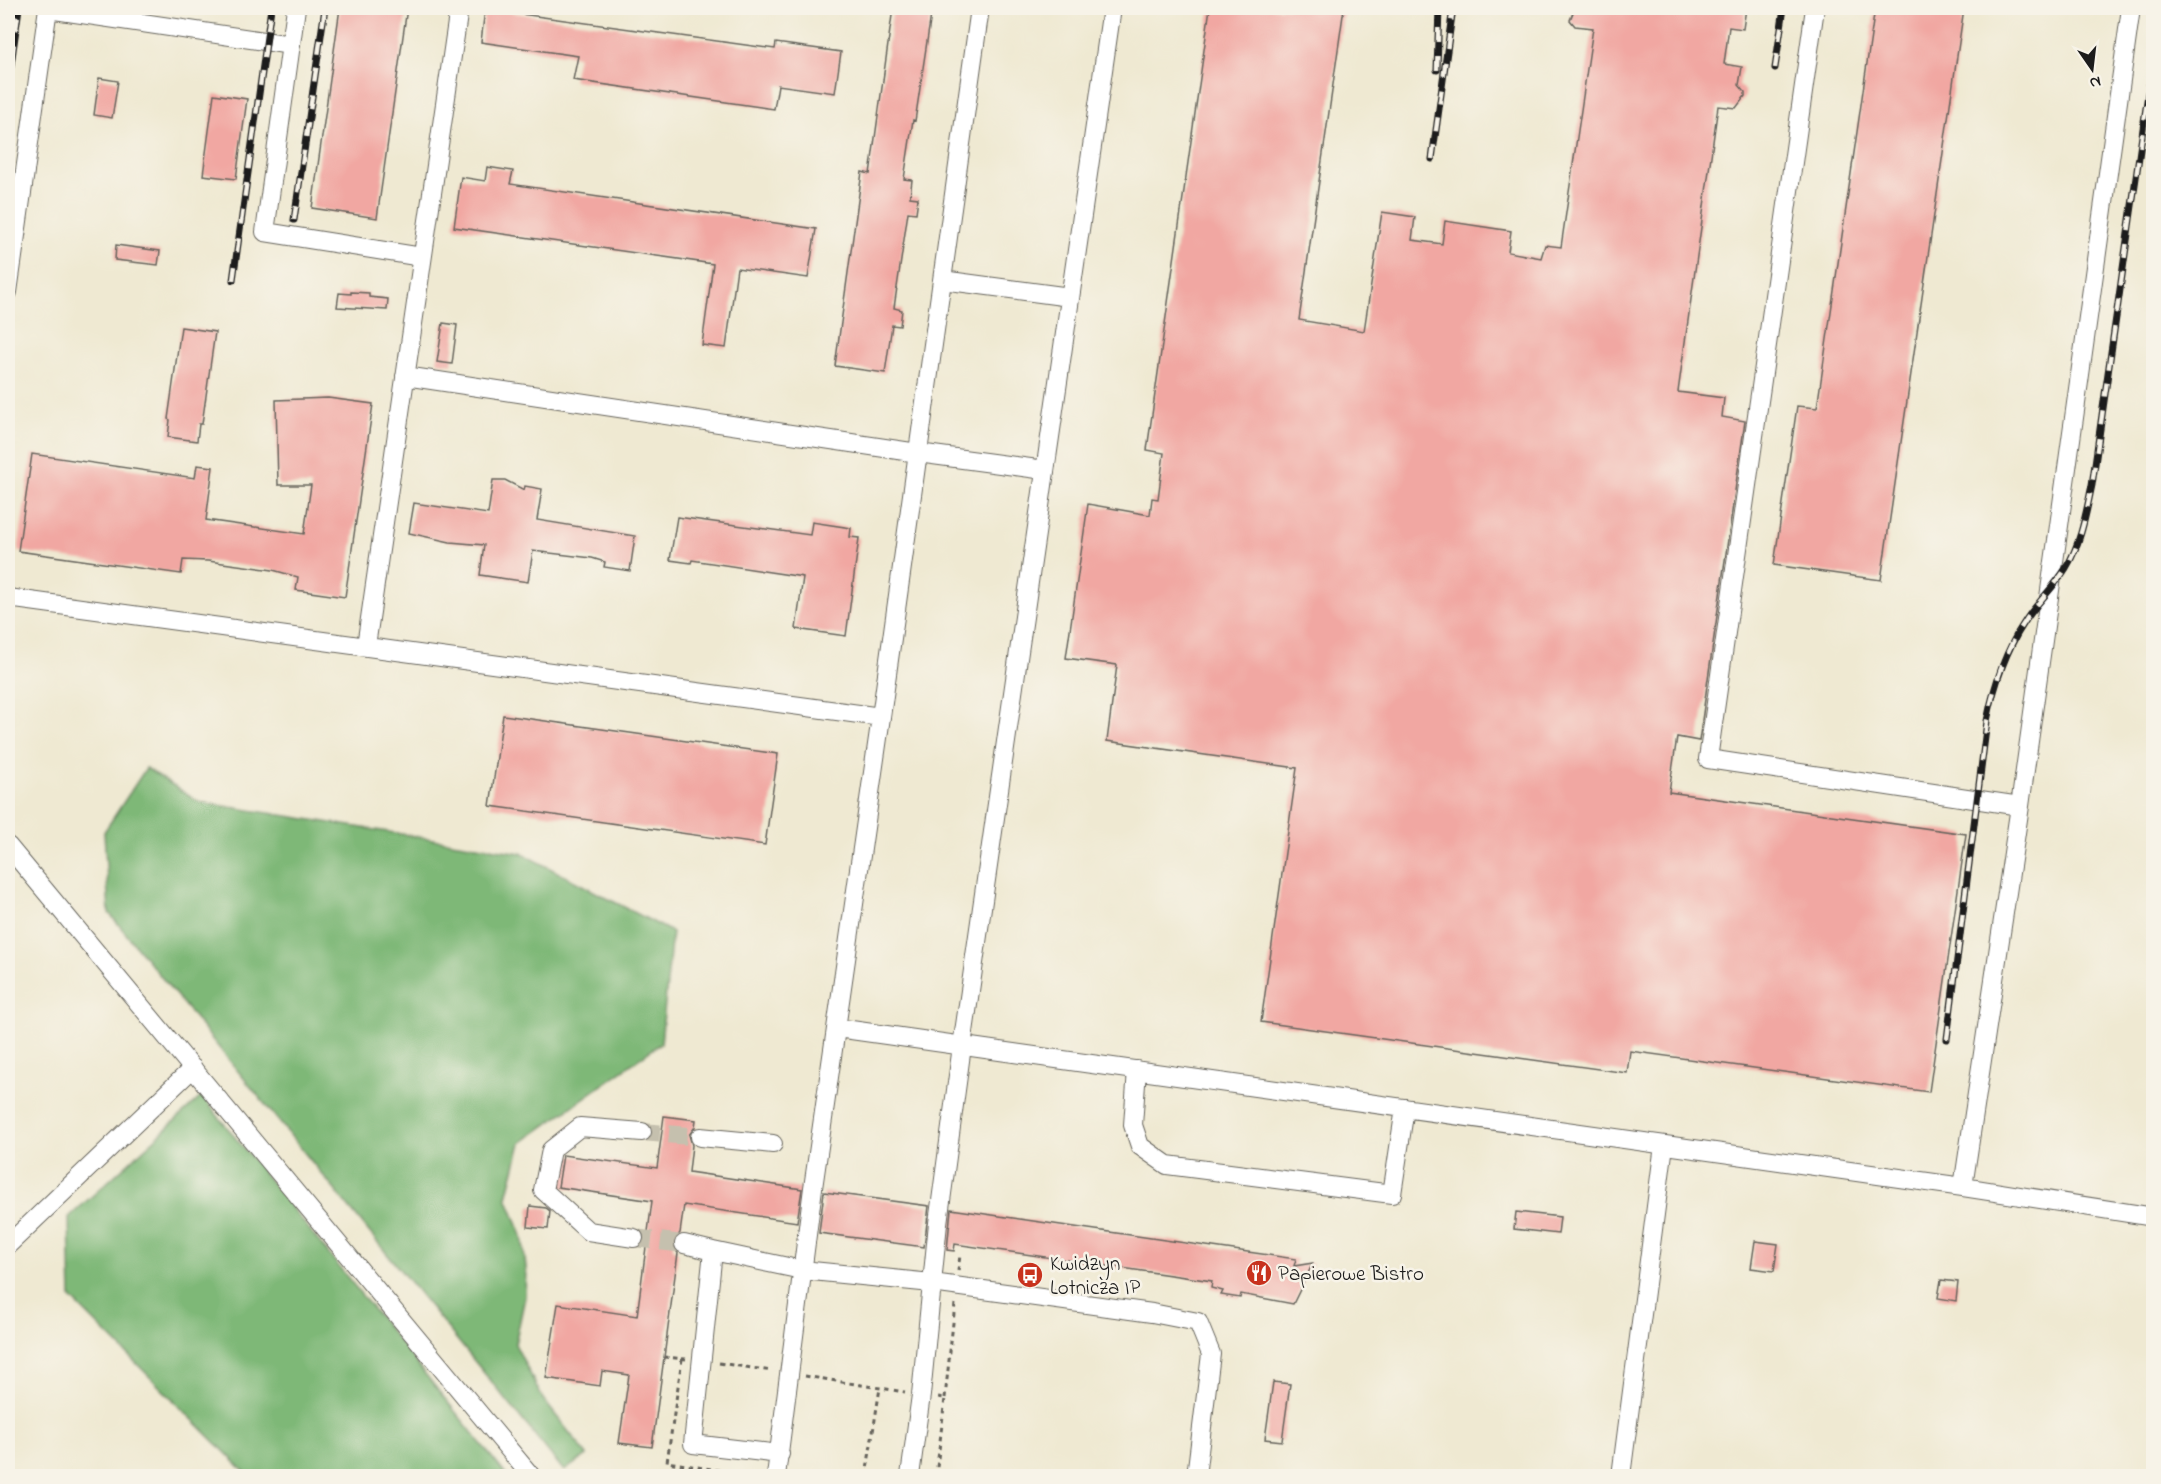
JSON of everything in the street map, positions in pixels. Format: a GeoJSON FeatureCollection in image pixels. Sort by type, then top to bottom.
{"type":"FeatureCollection","features":[{"type":"Feature","properties":{"kind":"lane"},"geometry":{"type":"LineString","coordinates":[[8,292],[48,8],[291,45]]}},
{"type":"Feature","properties":{"kind":"lane"},"geometry":{"type":"LineString","coordinates":[[296,8],[265,232],[422,257]]}},
{"type":"Feature","properties":{"kind":"lane"},"geometry":{"type":"LineString","coordinates":[[366,646],[459,8]]}},
{"type":"Feature","properties":{"kind":"lane"},"geometry":{"type":"LineString","coordinates":[[776,1476],[802,1270],[980,8]]}},
{"type":"Feature","properties":{"kind":"lane"},"geometry":{"type":"LineString","coordinates":[[910,1476],[921,1395],[938,1223],[962,1046],[1112,8]]}},
{"type":"Feature","properties":{"kind":"lane"},"geometry":{"type":"LineString","coordinates":[[1815,8],[1708,759],[2020,806]]}},
{"type":"Feature","properties":{"kind":"lane"},"geometry":{"type":"LineString","coordinates":[[1963,1187],[2020,806],[2131,8]]}},
{"type":"Feature","properties":{"kind":"lane"},"geometry":{"type":"LineString","coordinates":[[942,280],[1070,297]]}},
{"type":"Feature","properties":{"kind":"lane"},"geometry":{"type":"LineString","coordinates":[[405,376],[1045,470]]}},
{"type":"Feature","properties":{"kind":"lane"},"geometry":{"type":"LineString","coordinates":[[8,598],[881,717]]}},
{"type":"Feature","properties":{"kind":"lane"},"geometry":{"type":"LineString","coordinates":[[8,846],[531,1476]]}},
{"type":"Feature","properties":{"kind":"lane"},"geometry":{"type":"LineString","coordinates":[[837,1028],[1963,1187],[2154,1217]]}},
{"type":"Feature","properties":{"kind":"lane"},"geometry":{"type":"LineString","coordinates":[[8,1245],[193,1068]]}},
{"type":"Feature","properties":{"kind":"lane"},"geometry":{"type":"LineString","coordinates":[[1137,1070],[1132,1125],[1140,1146],[1167,1165],[1392,1194],[1405,1108]]}},
{"type":"Feature","properties":{"kind":"lane"},"geometry":{"type":"LineString","coordinates":[[634,1238],[588,1231],[543,1190],[551,1150],[580,1127],[642,1132]]}},
{"type":"Feature","properties":{"kind":"lane"},"geometry":{"type":"LineString","coordinates":[[700,1137],[773,1144]]}},
{"type":"Feature","properties":{"kind":"lane"},"geometry":{"type":"LineString","coordinates":[[1621,1476],[1664,1145]]}},
{"type":"Feature","properties":{"kind":"lane"},"geometry":{"type":"LineString","coordinates":[[684,1244],[802,1270],[956,1286],[1152,1313],[1198,1322],[1211,1354],[1196,1476]]}},
{"type":"Feature","properties":{"kind":"lane"},"geometry":{"type":"LineString","coordinates":[[713,1251],[693,1444],[780,1454]]}},
{"type":"Feature","properties":{"kind":"path"},"geometry":{"type":"LineString","coordinates":[[936,1476],[960,1255]]}},
{"type":"Feature","properties":{"kind":"path"},"geometry":{"type":"LineString","coordinates":[[664,1357],[945,1398]]}},
{"type":"Feature","properties":{"kind":"path"},"geometry":{"type":"LineString","coordinates":[[866,1476],[880,1388]]}},
{"type":"Feature","properties":{"kind":"green space"},"geometry":{"type":"Polygon","coordinates":[[[146,768],[199,802],[521,853],[672,932],[661,1043],[521,1143],[507,1197],[522,1236],[526,1267],[525,1297],[515,1344],[543,1399],[587,1455],[564,1471],[109,913],[104,832],[146,768]]]}},
{"type":"Feature","properties":{"kind":"green space"},"geometry":{"type":"Polygon","coordinates":[[[202,1096],[507,1476],[249,1476],[71,1298],[69,1217],[202,1096]]]}},
{"type":"Feature","properties":{"kind":"building"},"geometry":{"type":"Polygon","coordinates":[[[340,8],[407,8],[377,218],[312,208],[340,8]]]}},
{"type":"Feature","properties":{"kind":"building"},"geometry":{"type":"Polygon","coordinates":[[[893,8],[932,8],[904,179],[912,180],[910,197],[918,198],[916,213],[908,212],[894,308],[902,310],[900,326],[892,325],[885,373],[835,366],[862,172],[870,174],[893,8]]]}},
{"type":"Feature","properties":{"kind":"building"},"geometry":{"type":"Polygon","coordinates":[[[1210,8],[1344,8],[1299,320],[1364,331],[1382,212],[1415,217],[1412,240],[1442,244],[1445,221],[1511,231],[1508,252],[1541,258],[1545,245],[1561,247],[1593,28],[1575,26],[1570,20],[1574,10],[1581,8],[1746,8],[1743,29],[1729,27],[1724,64],[1742,67],[1739,85],[1745,92],[1745,96],[1736,108],[1718,106],[1678,392],[1724,398],[1722,417],[1745,421],[1699,741],[1677,737],[1669,792],[1966,834],[1929,1092],[1630,1051],[1627,1073],[1261,1022],[1297,768],[1107,741],[1117,665],[1066,658],[1088,504],[1150,515],[1152,498],[1158,499],[1164,453],[1147,450],[1210,8]]]}},
{"type":"Feature","properties":{"kind":"building"},"geometry":{"type":"Polygon","coordinates":[[[1875,8],[1964,8],[1881,580],[1774,565],[1797,406],[1817,408],[1875,8]]]}},
{"type":"Feature","properties":{"kind":"building"},"geometry":{"type":"Polygon","coordinates":[[[485,9],[775,49],[776,43],[841,52],[835,93],[778,85],[774,109],[573,80],[578,56],[481,42],[485,9]]]}},
{"type":"Feature","properties":{"kind":"building"},"geometry":{"type":"Polygon","coordinates":[[[99,78],[118,81],[112,118],[94,115],[99,78]]]}},
{"type":"Feature","properties":{"kind":"building"},"geometry":{"type":"Polygon","coordinates":[[[214,94],[247,99],[236,179],[203,175],[214,94]]]}},
{"type":"Feature","properties":{"kind":"building"},"geometry":{"type":"Polygon","coordinates":[[[487,167],[513,171],[510,184],[816,229],[808,278],[737,268],[726,348],[702,345],[713,264],[454,227],[461,177],[485,181],[487,167]]]}},
{"type":"Feature","properties":{"kind":"building"},"geometry":{"type":"Polygon","coordinates":[[[116,245],[160,251],[158,265],[115,260],[116,245]]]}},
{"type":"Feature","properties":{"kind":"building"},"geometry":{"type":"Polygon","coordinates":[[[351,292],[369,293],[369,297],[388,299],[387,310],[337,307],[339,293],[351,294],[351,292]]]}},
{"type":"Feature","properties":{"kind":"building"},"geometry":{"type":"Polygon","coordinates":[[[443,323],[457,325],[452,364],[437,362],[443,323]]]}},
{"type":"Feature","properties":{"kind":"building"},"geometry":{"type":"Polygon","coordinates":[[[181,327],[215,332],[202,424],[199,424],[197,441],[168,437],[170,420],[168,419],[181,327]]]}},
{"type":"Feature","properties":{"kind":"building"},"geometry":{"type":"Polygon","coordinates":[[[328,398],[373,404],[345,597],[296,590],[298,577],[273,570],[183,560],[181,574],[18,551],[32,454],[195,478],[197,465],[213,467],[206,520],[304,534],[311,485],[278,485],[276,400],[328,398]]]}},
{"type":"Feature","properties":{"kind":"building"},"geometry":{"type":"Polygon","coordinates":[[[493,480],[505,480],[524,490],[525,486],[542,489],[537,520],[635,536],[630,571],[604,567],[605,562],[592,558],[533,551],[528,582],[480,575],[484,545],[450,542],[409,533],[414,503],[488,514],[493,480]]]}},
{"type":"Feature","properties":{"kind":"building"},"geometry":{"type":"Polygon","coordinates":[[[677,517],[810,535],[812,522],[851,528],[850,537],[859,538],[846,636],[796,629],[803,577],[692,560],[691,563],[670,560],[677,517]]]}},
{"type":"Feature","properties":{"kind":"building"},"geometry":{"type":"Polygon","coordinates":[[[503,715],[778,754],[765,845],[490,806],[503,715]]]}},
{"type":"Feature","properties":{"kind":"building"},"geometry":{"type":"Polygon","coordinates":[[[664,1116],[696,1120],[695,1127],[689,1135],[692,1145],[689,1172],[802,1189],[797,1222],[684,1205],[680,1233],[673,1242],[673,1248],[678,1253],[652,1447],[619,1443],[629,1375],[602,1371],[600,1386],[546,1378],[558,1304],[637,1316],[652,1201],[558,1187],[563,1155],[657,1168],[664,1116]]]}},
{"type":"Feature","properties":{"kind":"building"},"geometry":{"type":"Polygon","coordinates":[[[824,1192],[929,1206],[924,1247],[819,1233],[824,1192]]]}},
{"type":"Feature","properties":{"kind":"building"},"geometry":{"type":"Polygon","coordinates":[[[530,1206],[546,1208],[550,1211],[548,1229],[528,1227],[530,1206]]]}},
{"type":"Feature","properties":{"kind":"building"},"geometry":{"type":"Polygon","coordinates":[[[951,1209],[1296,1259],[1294,1266],[1313,1263],[1293,1304],[1241,1294],[1240,1298],[1221,1295],[1223,1291],[1211,1288],[1212,1281],[955,1244],[954,1251],[947,1250],[951,1209]]]}},
{"type":"Feature","properties":{"kind":"building"},"geometry":{"type":"Polygon","coordinates":[[[1516,1212],[1560,1217],[1558,1234],[1514,1229],[1516,1212]]]}},
{"type":"Feature","properties":{"kind":"building"},"geometry":{"type":"Polygon","coordinates":[[[1755,1241],[1778,1244],[1774,1271],[1751,1268],[1755,1241]]]}},
{"type":"Feature","properties":{"kind":"building"},"geometry":{"type":"Polygon","coordinates":[[[1941,1280],[1958,1282],[1956,1301],[1938,1298],[1941,1280]]]}},
{"type":"Feature","properties":{"kind":"building"},"geometry":{"type":"Polygon","coordinates":[[[1273,1382],[1290,1384],[1282,1441],[1265,1439],[1273,1382]]]}},
{"type":"Feature","properties":{"kind":"tunnel"},"geometry":{"type":"LineString","coordinates":[[642,1132],[700,1137]]}},
{"type":"Feature","properties":{"kind":"tunnel"},"geometry":{"type":"LineString","coordinates":[[634,1238],[684,1244]]}},
{"type":"Feature","properties":{"kind":"railway"},"geometry":{"type":"LineString","coordinates":[[8,86],[19,8]]}},
{"type":"Feature","properties":{"kind":"railway"},"geometry":{"type":"LineString","coordinates":[[233,280],[271,8]]}},
{"type":"Feature","properties":{"kind":"railway"},"geometry":{"type":"LineString","coordinates":[[294,220],[325,8]]}},
{"type":"Feature","properties":{"kind":"railway"},"geometry":{"type":"LineString","coordinates":[[1437,70],[1439,8]]}},
{"type":"Feature","properties":{"kind":"railway"},"geometry":{"type":"LineString","coordinates":[[1432,159],[1453,8]]}},
{"type":"Feature","properties":{"kind":"railway"},"geometry":{"type":"LineString","coordinates":[[1775,68],[1784,8]]}},
{"type":"Feature","properties":{"kind":"railway"},"geometry":{"type":"LineString","coordinates":[[1947,1039],[1987,721],[1993,695],[2005,658],[2017,634],[2061,575],[2076,548],[2092,485],[2154,52]]}},
{"type":"Feature","properties":{"kind":"place","name":"Papierowe Bistro"},"geometry":{"type":"Point","coordinates":[1259,1273]}},
{"type":"Feature","properties":{"kind":"place","name":"Kwidzyn Lotnicza IP"},"geometry":{"type":"Point","coordinates":[1030,1275]}}]}
